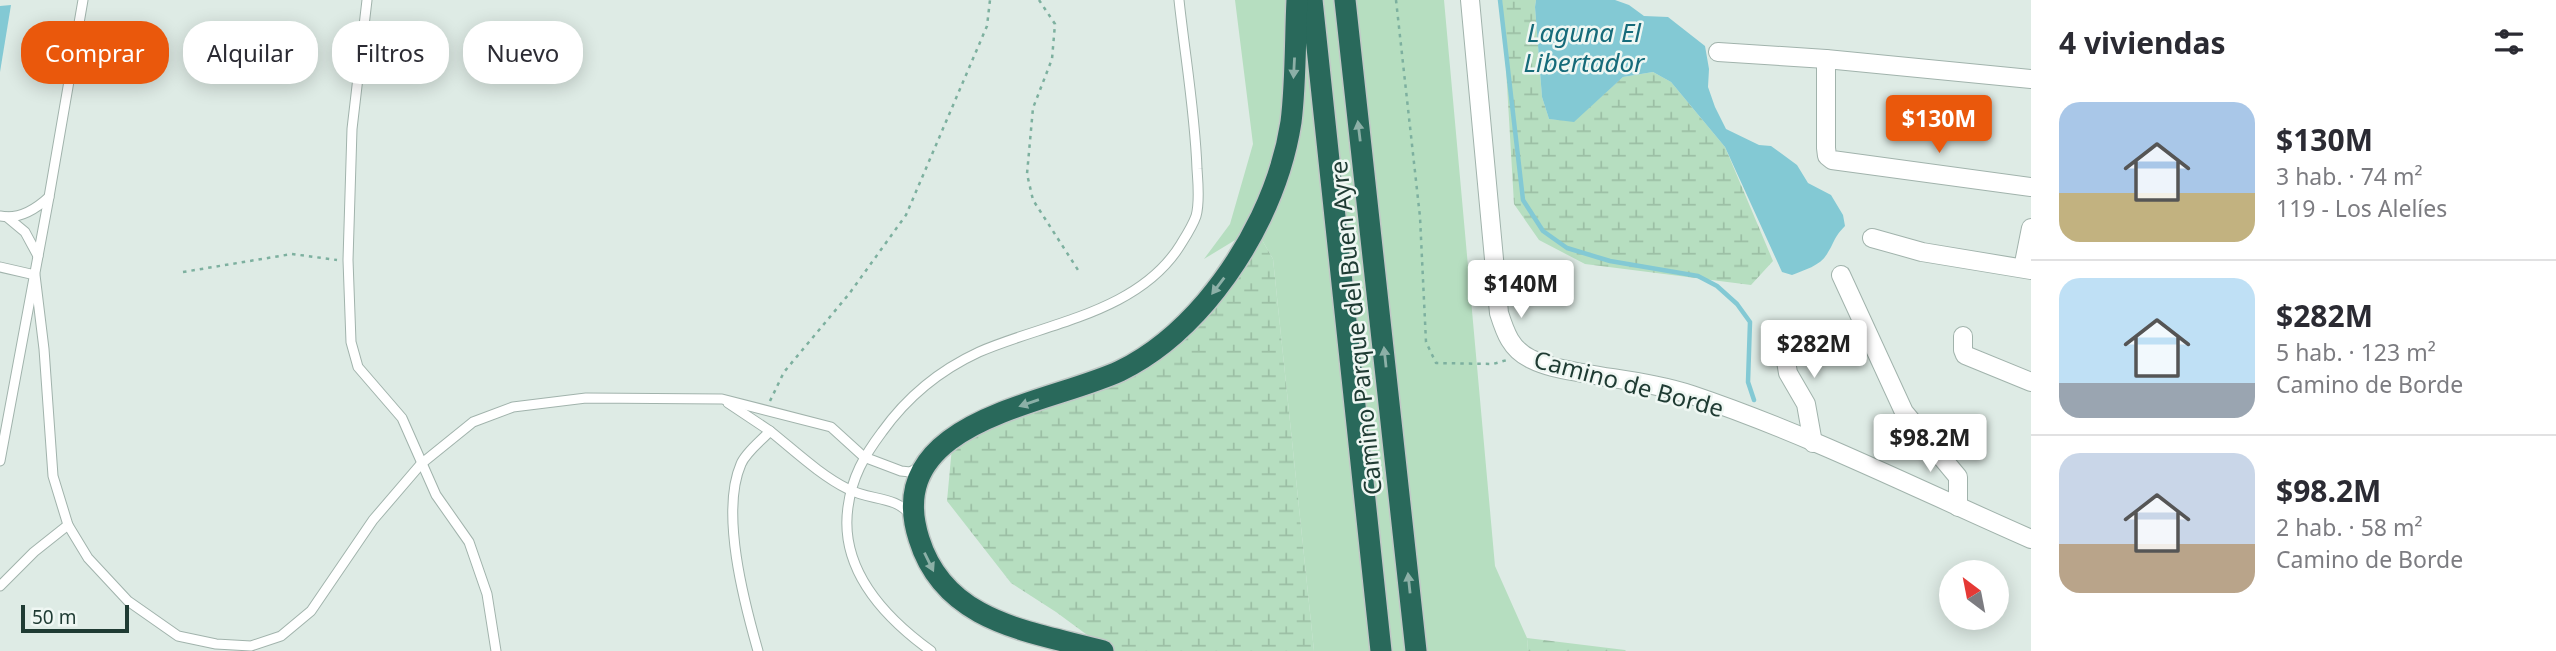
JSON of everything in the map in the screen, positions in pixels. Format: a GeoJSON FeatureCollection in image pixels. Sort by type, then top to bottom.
{"type":"FeatureCollection","features":[{"type":"Feature","properties":{"kind":"highway"},"geometry":{"type":"LineString","coordinates":[[1103,651],[1007,625],[966,605],[944,587],[921,546],[914,521],[913,507],[917,485],[928,463],[944,443],[975,422],[1101,379],[1134,363],[1171,337],[1206,301],[1233,266],[1255,228],[1267,203],[1283,156],[1292,113],[1297,0]]}},
{"type":"Feature","properties":{"kind":"highway","name":"Camino Parque del Buen Ayre"},"geometry":{"type":"LineString","coordinates":[[1312,0],[1381,651]]}},
{"type":"Feature","properties":{"kind":"highway","name":"Camino Parque del Buen Ayre"},"geometry":{"type":"LineString","coordinates":[[1345,0],[1416,651]]}},
{"type":"Feature","properties":{"kind":"street","name":"Camino de Borde"},"geometry":{"type":"LineString","coordinates":[[1470,0],[1499,313],[1508,339],[1516,349],[1528,358],[1556,368],[1688,394],[1813,443],[2031,539]]}},
{"type":"Feature","properties":{"kind":"street"},"geometry":{"type":"LineString","coordinates":[[1718,52],[1826,59],[2031,79]]}},
{"type":"Feature","properties":{"kind":"street"},"geometry":{"type":"LineString","coordinates":[[1826,59],[1826,149],[1827,156],[1832,160],[2031,187]]}},
{"type":"Feature","properties":{"kind":"street"},"geometry":{"type":"LineString","coordinates":[[1872,238],[1922,253],[2027,269],[2031,228]]}},
{"type":"Feature","properties":{"kind":"street"},"geometry":{"type":"LineString","coordinates":[[1841,275],[1904,412],[1958,477],[1958,507]]}},
{"type":"Feature","properties":{"kind":"street"},"geometry":{"type":"LineString","coordinates":[[1773,334],[1784,349],[1788,373],[1806,404],[1813,443]]}},
{"type":"Feature","properties":{"kind":"street"},"geometry":{"type":"LineString","coordinates":[[1963,336],[1965,355],[2031,383]]}},
{"type":"Feature","properties":{"kind":"lane"},"geometry":{"type":"LineString","coordinates":[[0,461],[83,0]]}},
{"type":"Feature","properties":{"kind":"lane"},"geometry":{"type":"LineString","coordinates":[[367,0],[352,129],[348,260],[351,342],[358,367],[402,418],[436,495],[469,542],[487,594],[496,651]]}},
{"type":"Feature","properties":{"kind":"lane"},"geometry":{"type":"LineString","coordinates":[[1173,0],[1182,25]]}},
{"type":"Feature","properties":{"kind":"lane"},"geometry":{"type":"LineString","coordinates":[[931,651],[912,637],[874,600],[859,574],[846,534],[850,490],[864,457],[897,411],[926,384],[954,365],[982,351],[1069,322],[1101,308],[1139,287],[1160,271],[1180,246],[1196,216],[1198,190],[1179,0]]}},
{"type":"Feature","properties":{"kind":"lane"},"geometry":{"type":"LineString","coordinates":[[3,217],[33,211],[49,197]]}},
{"type":"Feature","properties":{"kind":"lane"},"geometry":{"type":"LineString","coordinates":[[3,217],[25,232],[38,256]]}},
{"type":"Feature","properties":{"kind":"lane"},"geometry":{"type":"LineString","coordinates":[[0,267],[35,275]]}},
{"type":"Feature","properties":{"kind":"lane"},"geometry":{"type":"LineString","coordinates":[[35,275],[44,349],[53,476],[68,525],[88,558],[128,601],[178,636],[215,644],[251,646],[281,636],[311,611],[373,520],[421,464],[473,422],[513,407],[586,398],[722,399],[831,427],[864,457],[901,471],[910,472],[928,463]]}},
{"type":"Feature","properties":{"kind":"lane"},"geometry":{"type":"LineString","coordinates":[[722,399],[850,490],[905,507],[914,521]]}},
{"type":"Feature","properties":{"kind":"lane"},"geometry":{"type":"LineString","coordinates":[[758,651],[740,586],[733,505],[741,463],[769,431]]}},
{"type":"Feature","properties":{"kind":"lane"},"geometry":{"type":"LineString","coordinates":[[0,586],[34,552],[68,525]]}},
{"type":"Feature","properties":{"kind":"path"},"geometry":{"type":"LineString","coordinates":[[766,410],[784,372],[849,294],[906,215],[987,26],[990,0]]}},
{"type":"Feature","properties":{"kind":"path"},"geometry":{"type":"LineString","coordinates":[[1040,0],[1055,24],[1052,59],[1033,108],[1027,174],[1033,200],[1078,270]]}},
{"type":"Feature","properties":{"kind":"path"},"geometry":{"type":"LineString","coordinates":[[1396,0],[1420,217],[1426,342],[1436,363],[1493,364],[1507,360],[1516,349]]}},
{"type":"Feature","properties":{"kind":"path"},"geometry":{"type":"LineString","coordinates":[[183,272],[292,254],[334,261],[348,260]]}},
{"type":"Feature","properties":{"kind":"green space"},"geometry":{"type":"Polygon","coordinates":[[[1235,0],[1444,0],[1495,566],[1527,638],[1528,651],[1314,651],[1273,259],[1255,228],[1204,259],[1230,224],[1253,144],[1235,0]]]}},
{"type":"Feature","properties":{"kind":"green space"},"geometry":{"type":"Polygon","coordinates":[[[1502,0],[1536,0],[1542,97],[1549,119],[1574,121],[1623,77],[1653,72],[1671,82],[1725,147],[1773,261],[1751,285],[1585,264],[1539,240],[1514,204],[1502,0]]]}},
{"type":"Feature","properties":{"kind":"green space"},"geometry":{"type":"Polygon","coordinates":[[[1255,228],[1273,259],[1314,651],[1109,651],[1011,583],[947,501],[953,436],[1148,355],[1255,228]]]}},
{"type":"Feature","properties":{"kind":"green space"},"geometry":{"type":"Polygon","coordinates":[[[1527,638],[1625,650],[1626,651],[1528,651],[1527,638]]]}},
{"type":"Feature","properties":{"kind":"water","name":"Laguna El Libertador"},"geometry":{"type":"Polygon","coordinates":[[[1536,0],[1615,0],[1629,5],[1644,16],[1668,17],[1705,46],[1709,69],[1708,87],[1726,129],[1759,145],[1771,146],[1797,165],[1808,183],[1831,195],[1843,215],[1845,226],[1824,258],[1792,275],[1782,272],[1725,147],[1671,82],[1653,72],[1623,77],[1574,122],[1549,119],[1542,97],[1536,0]]]}},
{"type":"Feature","properties":{"kind":"water"},"geometry":{"type":"Polygon","coordinates":[[[11,5],[0,72],[0,6],[11,5]]]}},
{"type":"Feature","properties":{"kind":"waterway"},"geometry":{"type":"LineString","coordinates":[[1500,0],[1523,200],[1543,231],[1567,248],[1610,261],[1698,276],[1717,286],[1737,304],[1750,322],[1748,382],[1754,400]]}}]}
